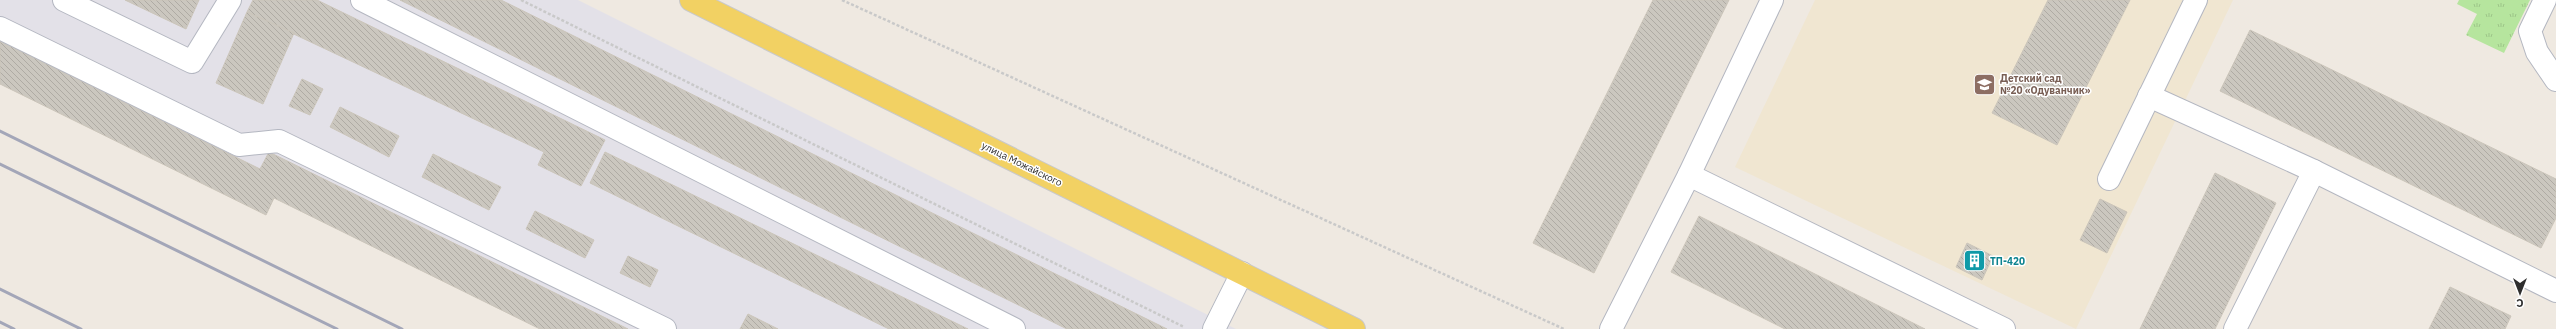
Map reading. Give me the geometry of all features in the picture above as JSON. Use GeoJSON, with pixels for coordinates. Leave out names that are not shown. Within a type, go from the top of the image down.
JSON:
{"type":"FeatureCollection","features":[{"type":"Feature","properties":{"kind":"main road","name":"улица Можайского"},"geometry":{"type":"LineString","coordinates":[[690,0],[1354,329]]}},
{"type":"Feature","properties":{"kind":"lane"},"geometry":{"type":"LineString","coordinates":[[64,0],[192,62],[230,0]]}},
{"type":"Feature","properties":{"kind":"lane"},"geometry":{"type":"LineString","coordinates":[[362,0],[1014,329]]}},
{"type":"Feature","properties":{"kind":"lane"},"geometry":{"type":"LineString","coordinates":[[1611,329],[1689,175],[1772,0]]}},
{"type":"Feature","properties":{"kind":"lane"},"geometry":{"type":"LineString","coordinates":[[2109,179],[2196,0]]}},
{"type":"Feature","properties":{"kind":"lane"},"geometry":{"type":"LineString","coordinates":[[2545,0],[2530,31],[2538,52],[2556,80]]}},
{"type":"Feature","properties":{"kind":"lane"},"geometry":{"type":"LineString","coordinates":[[0,28],[238,145],[279,141],[665,329]]}},
{"type":"Feature","properties":{"kind":"lane"},"geometry":{"type":"LineString","coordinates":[[2149,96],[2314,171],[2556,291]]}},
{"type":"Feature","properties":{"kind":"lane"},"geometry":{"type":"LineString","coordinates":[[2235,329],[2314,171]]}},
{"type":"Feature","properties":{"kind":"lane"},"geometry":{"type":"LineString","coordinates":[[1689,175],[2004,329]]}},
{"type":"Feature","properties":{"kind":"lane"},"geometry":{"type":"LineString","coordinates":[[1214,329],[1242,273]]}},
{"type":"Feature","properties":{"kind":"path"},"geometry":{"type":"LineString","coordinates":[[521,0],[1188,329]]}},
{"type":"Feature","properties":{"kind":"path"},"geometry":{"type":"LineString","coordinates":[[842,0],[1564,329]]}},
{"type":"Feature","properties":{"kind":"shaded area"},"geometry":{"type":"Polygon","coordinates":[[[0,0],[578,0],[1236,329],[540,329],[274,198],[0,84],[0,0]]]}},
{"type":"Feature","properties":{"kind":"shaded area","name":"Детский сад №20 «Одуванчик»"},"geometry":{"type":"Polygon","coordinates":[[[1815,0],[2233,0],[2076,329],[1735,167],[1815,0]]]}},
{"type":"Feature","properties":{"kind":"green space"},"geometry":{"type":"Polygon","coordinates":[[[2459,0],[2530,0],[2504,53],[2466,35],[2477,14],[2457,4],[2459,0]]]}},
{"type":"Feature","properties":{"kind":"building"},"geometry":{"type":"Polygon","coordinates":[[[125,0],[199,0],[186,29],[125,0]]]}},
{"type":"Feature","properties":{"kind":"building"},"geometry":{"type":"Polygon","coordinates":[[[253,0],[317,0],[605,140],[581,186],[538,165],[544,152],[247,12],[253,0]]]}},
{"type":"Feature","properties":{"kind":"building"},"geometry":{"type":"Polygon","coordinates":[[[400,0],[501,0],[1167,329],[1067,329],[400,0]]]}},
{"type":"Feature","properties":{"kind":"building"},"geometry":{"type":"Polygon","coordinates":[[[1653,0],[1729,0],[1594,273],[1533,243],[1653,0]]]}},
{"type":"Feature","properties":{"kind":"building"},"geometry":{"type":"Polygon","coordinates":[[[2048,0],[2130,0],[2057,145],[1992,113],[2048,0]]]}},
{"type":"Feature","properties":{"kind":"building"},"geometry":{"type":"Polygon","coordinates":[[[247,12],[294,33],[263,104],[216,83],[247,12]]]}},
{"type":"Feature","properties":{"kind":"building"},"geometry":{"type":"Polygon","coordinates":[[[2250,30],[2556,179],[2556,218],[2541,248],[2220,91],[2250,30]]]}},
{"type":"Feature","properties":{"kind":"building"},"geometry":{"type":"Polygon","coordinates":[[[0,41],[260,169],[269,152],[628,329],[540,329],[274,198],[266,215],[0,84],[0,41]]]}},
{"type":"Feature","properties":{"kind":"building"},"geometry":{"type":"Polygon","coordinates":[[[302,79],[323,89],[310,115],[289,106],[302,79]]]}},
{"type":"Feature","properties":{"kind":"building"},"geometry":{"type":"Polygon","coordinates":[[[340,107],[399,136],[389,157],[330,127],[340,107]]]}},
{"type":"Feature","properties":{"kind":"building"},"geometry":{"type":"Polygon","coordinates":[[[605,152],[968,329],[889,329],[590,183],[605,152]]]}},
{"type":"Feature","properties":{"kind":"building"},"geometry":{"type":"Polygon","coordinates":[[[433,154],[501,187],[489,210],[422,177],[433,154]]]}},
{"type":"Feature","properties":{"kind":"building"},"geometry":{"type":"Polygon","coordinates":[[[2215,173],[2276,203],[2215,329],[2140,329],[2215,173]]]}},
{"type":"Feature","properties":{"kind":"building"},"geometry":{"type":"Polygon","coordinates":[[[2100,199],[2127,212],[2107,253],[2080,240],[2100,199]]]}},
{"type":"Feature","properties":{"kind":"building"},"geometry":{"type":"Polygon","coordinates":[[[535,211],[594,240],[585,258],[526,229],[535,211]]]}},
{"type":"Feature","properties":{"kind":"building"},"geometry":{"type":"Polygon","coordinates":[[[1699,216],[1925,329],[1785,329],[1671,272],[1699,216]]]}},
{"type":"Feature","properties":{"kind":"building","name":"ТП-420"},"geometry":{"type":"Polygon","coordinates":[[[1967,243],[1993,256],[1982,280],[1956,267],[1967,243]]]}},
{"type":"Feature","properties":{"kind":"building"},"geometry":{"type":"Polygon","coordinates":[[[628,256],[658,270],[650,287],[620,273],[628,256]]]}},
{"type":"Feature","properties":{"kind":"building"},"geometry":{"type":"Polygon","coordinates":[[[2450,287],[2511,316],[2505,329],[2429,329],[2450,287]]]}},
{"type":"Feature","properties":{"kind":"building"},"geometry":{"type":"Polygon","coordinates":[[[748,314],[778,329],[740,329],[748,314]]]}},
{"type":"Feature","properties":{"kind":"railway"},"geometry":{"type":"LineString","coordinates":[[0,131],[402,329]]}},
{"type":"Feature","properties":{"kind":"railway"},"geometry":{"type":"LineString","coordinates":[[0,164],[337,329]]}},
{"type":"Feature","properties":{"kind":"railway"},"geometry":{"type":"LineString","coordinates":[[0,289],[81,329]]}},
{"type":"Feature","properties":{"kind":"railway"},"geometry":{"type":"LineString","coordinates":[[0,322],[14,329]]}},
{"type":"Feature","properties":{"kind":"place","name":"Детский сад №20 «Одуванчик»"},"geometry":{"type":"Point","coordinates":[1984,84]}},
{"type":"Feature","properties":{"kind":"place","name":"ТП-420"},"geometry":{"type":"Point","coordinates":[1975,261]}}]}
